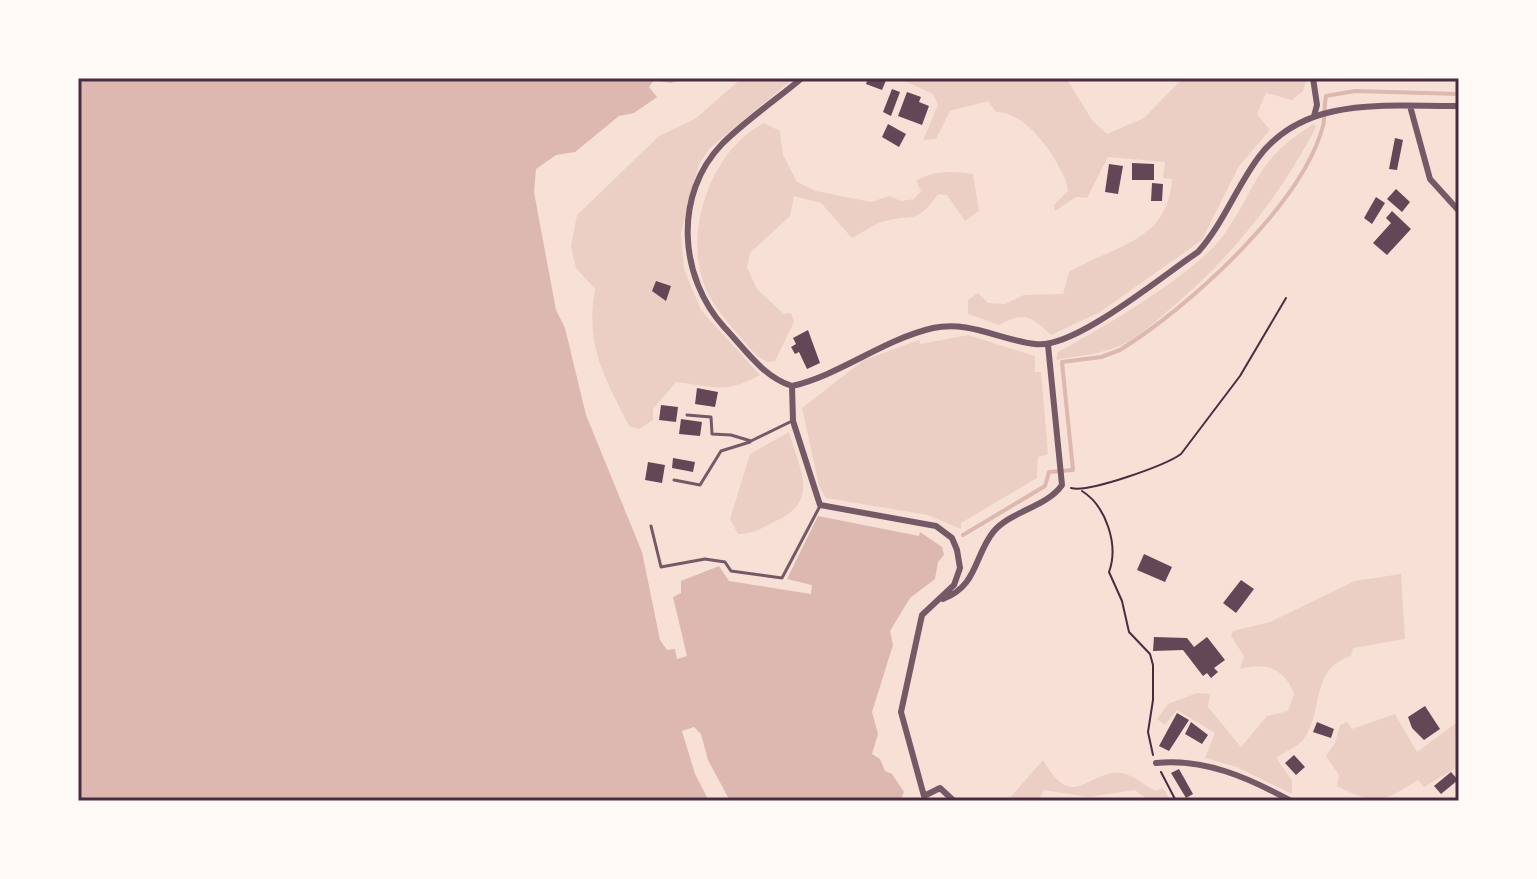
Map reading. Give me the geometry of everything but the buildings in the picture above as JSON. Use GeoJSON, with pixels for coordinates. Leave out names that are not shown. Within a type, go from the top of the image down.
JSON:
{"type":"FeatureCollection","features":[{"type":"Feature","properties":{"kind":"street"},"geometry":{"type":"LineString","coordinates":[[792,386],[771,376],[704,303],[690,267],[687,234],[700,181],[720,146],[802,78]]}},
{"type":"Feature","properties":{"kind":"street"},"geometry":{"type":"LineString","coordinates":[[1313,78],[1316,115]]}},
{"type":"Feature","properties":{"kind":"street"},"geometry":{"type":"LineString","coordinates":[[1410,106],[1430,179],[1459,211]]}},
{"type":"Feature","properties":{"kind":"street"},"geometry":{"type":"LineString","coordinates":[[792,386],[880,345],[938,327],[961,326],[1016,341],[1048,345],[1076,335],[1198,252],[1270,143],[1316,115],[1330,111],[1459,106]]}},
{"type":"Feature","properties":{"kind":"street"},"geometry":{"type":"LineString","coordinates":[[939,600],[965,586],[994,531],[1062,482],[1048,345]]}},
{"type":"Feature","properties":{"kind":"street"},"geometry":{"type":"LineString","coordinates":[[792,386],[793,421],[820,505],[936,526],[948,534],[957,550],[960,568],[954,585],[922,615],[901,712],[924,796],[940,788],[954,801]]}},
{"type":"Feature","properties":{"kind":"street"},"geometry":{"type":"LineString","coordinates":[[1156,763],[1176,761],[1215,768],[1254,781],[1291,801]]}},
{"type":"Feature","properties":{"kind":"lane"},"geometry":{"type":"LineString","coordinates":[[687,415],[711,417],[712,434],[751,441]]}},
{"type":"Feature","properties":{"kind":"lane"},"geometry":{"type":"LineString","coordinates":[[674,480],[700,485],[721,451],[793,421]]}},
{"type":"Feature","properties":{"kind":"lane"},"geometry":{"type":"LineString","coordinates":[[651,526],[661,567],[705,559],[725,562],[731,571],[782,578],[820,505]]}},
{"type":"Feature","properties":{"kind":"path"},"geometry":{"type":"LineString","coordinates":[[1082,491],[1171,461],[1190,446],[1240,376],[1286,298]]}},
{"type":"Feature","properties":{"kind":"path"},"geometry":{"type":"LineString","coordinates":[[1062,482],[1097,500],[1115,552],[1109,572],[1111,581],[1122,601],[1129,632],[1150,654],[1153,665],[1153,700],[1148,732],[1156,763],[1176,801]]}},
{"type":"Feature","properties":{"kind":"shaded area"},"geometry":{"type":"Polygon","coordinates":[[[78,78],[687,78],[671,83],[654,80],[649,87],[657,97],[634,113],[619,116],[575,152],[556,155],[536,169],[534,192],[556,310],[565,328],[586,415],[642,552],[660,640],[667,650],[675,649],[677,659],[687,656],[673,597],[681,593],[681,581],[719,566],[729,581],[811,594],[812,585],[787,579],[818,516],[919,536],[920,532],[942,547],[944,555],[938,562],[935,579],[910,598],[890,631],[893,645],[872,712],[878,734],[872,754],[880,759],[885,771],[892,774],[904,792],[900,801],[78,801],[78,78]]]}},
{"type":"Feature","properties":{"kind":"shaded area"},"geometry":{"type":"Polygon","coordinates":[[[742,78],[794,78],[710,148],[699,164],[681,233],[684,269],[701,310],[760,375],[727,387],[676,382],[653,409],[653,420],[639,429],[629,426],[605,376],[595,344],[595,289],[576,268],[571,246],[577,215],[659,136],[695,119],[742,78]]]}},
{"type":"Feature","properties":{"kind":"shaded area"},"geometry":{"type":"Polygon","coordinates":[[[898,78],[1066,78],[1092,120],[1107,134],[1144,118],[1183,78],[1307,78],[1303,91],[1292,100],[1266,93],[1257,114],[1270,130],[1239,166],[1202,240],[1100,312],[1051,335],[1027,318],[1015,318],[999,325],[968,314],[968,300],[978,293],[988,303],[1005,304],[1024,295],[1063,294],[1069,272],[1136,239],[1161,216],[1172,179],[1163,178],[1165,162],[1108,157],[1087,198],[1076,197],[1055,211],[1054,205],[1068,191],[1066,181],[1055,159],[1029,127],[1007,114],[996,112],[988,101],[950,111],[936,139],[923,140],[938,105],[933,94],[898,78]]]}},
{"type":"Feature","properties":{"kind":"shaded area"},"geometry":{"type":"Polygon","coordinates":[[[764,123],[780,131],[783,155],[797,182],[816,191],[871,202],[889,196],[901,201],[914,199],[921,191],[916,181],[923,177],[943,172],[965,173],[973,174],[979,211],[965,221],[947,195],[938,194],[919,215],[882,222],[852,238],[821,203],[794,196],[790,216],[750,253],[747,267],[757,289],[784,314],[791,313],[794,322],[775,361],[767,362],[747,345],[713,302],[700,269],[697,245],[699,221],[715,174],[745,136],[764,123]]]}},
{"type":"Feature","properties":{"kind":"shaded area"},"geometry":{"type":"Polygon","coordinates":[[[1314,124],[1316,127],[1302,152],[1271,200],[1237,244],[1197,285],[1150,326],[1122,345],[1098,353],[1056,360],[1058,352],[1146,299],[1210,251],[1235,218],[1268,162],[1294,137],[1314,124]]]}},
{"type":"Feature","properties":{"kind":"shaded area"},"geometry":{"type":"Polygon","coordinates":[[[968,335],[1035,356],[1035,372],[1041,372],[1048,454],[1038,457],[1037,478],[961,523],[961,529],[928,515],[826,498],[819,486],[802,408],[864,360],[919,340],[921,344],[968,335]]]}},
{"type":"Feature","properties":{"kind":"shaded area"},"geometry":{"type":"Polygon","coordinates":[[[789,432],[803,484],[798,505],[789,514],[761,529],[738,534],[730,519],[750,454],[789,432]]]}},
{"type":"Feature","properties":{"kind":"shaded area"},"geometry":{"type":"Polygon","coordinates":[[[1401,574],[1405,639],[1353,648],[1351,656],[1329,671],[1323,681],[1310,729],[1303,740],[1276,758],[1292,780],[1292,794],[1237,767],[1205,758],[1215,733],[1177,710],[1165,725],[1157,719],[1168,704],[1197,693],[1210,694],[1208,707],[1241,747],[1267,716],[1288,711],[1294,694],[1285,678],[1273,669],[1258,666],[1240,669],[1244,656],[1231,636],[1233,631],[1270,622],[1355,581],[1401,574]]]}},
{"type":"Feature","properties":{"kind":"shaded area"},"geometry":{"type":"Polygon","coordinates":[[[1395,714],[1417,752],[1459,721],[1459,766],[1424,787],[1418,780],[1379,799],[1361,797],[1337,786],[1339,775],[1326,756],[1335,743],[1340,725],[1347,722],[1352,729],[1395,714]]]}},
{"type":"Feature","properties":{"kind":"shaded area"},"geometry":{"type":"Polygon","coordinates":[[[1043,760],[1054,776],[1072,787],[1122,773],[1156,791],[1163,788],[1171,801],[1149,801],[1135,790],[1088,797],[1044,790],[1038,801],[1007,801],[1043,760]]]}},
{"type":"Feature","properties":{"kind":"pier"},"geometry":{"type":"Polygon","coordinates":[[[694,727],[701,734],[708,760],[730,801],[709,801],[695,774],[682,731],[694,727]]]}},
{"type":"Feature","properties":{"kind":"waterway"},"geometry":{"type":"LineString","coordinates":[[963,535],[1045,486],[1049,472],[1073,470],[1062,362],[1101,357],[1120,350],[1177,308],[1239,252],[1267,221],[1311,157],[1323,126],[1326,96],[1355,91],[1459,94]]}}]}
